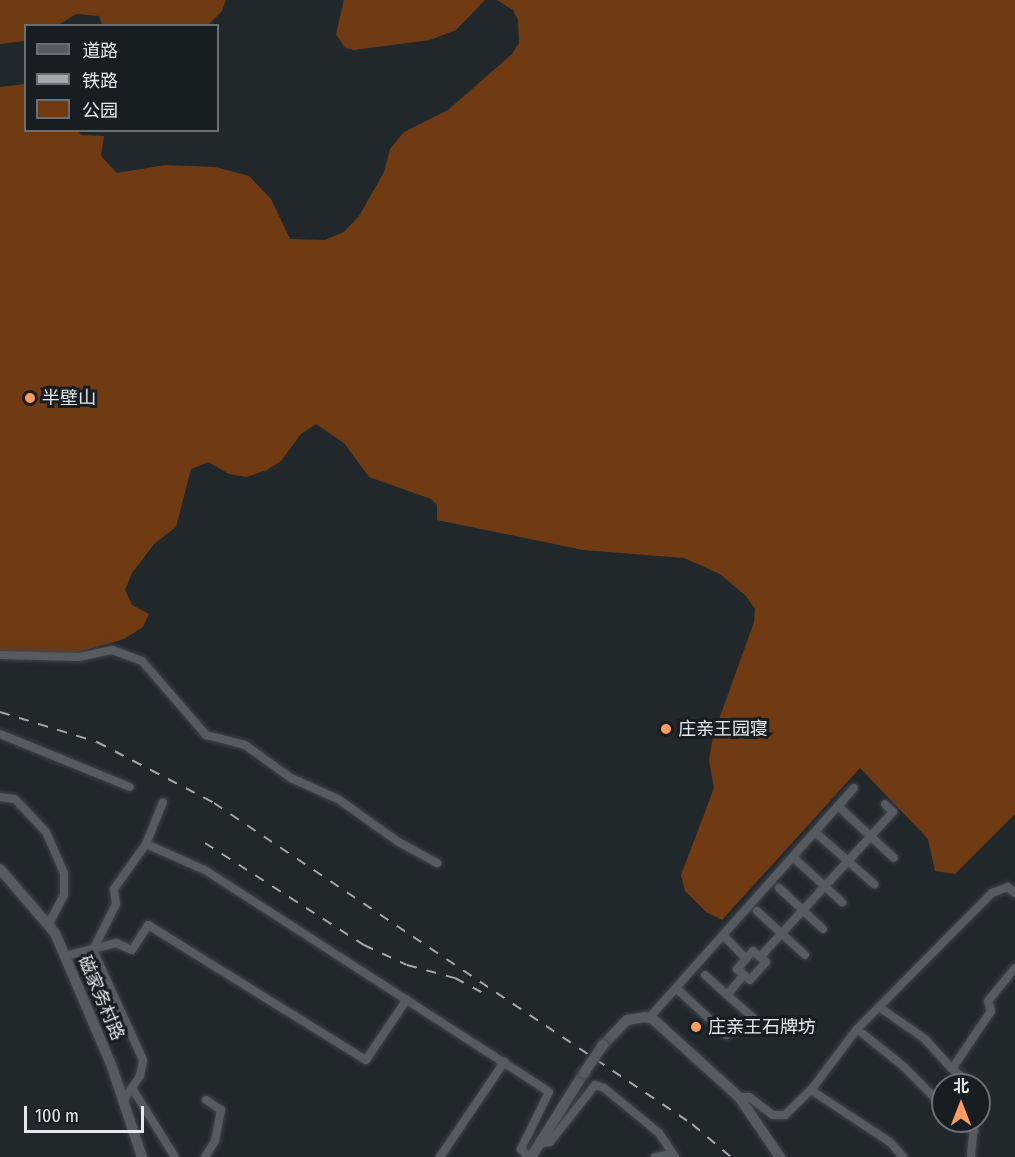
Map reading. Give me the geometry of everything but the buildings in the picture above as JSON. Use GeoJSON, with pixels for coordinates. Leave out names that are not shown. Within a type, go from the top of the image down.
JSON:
{"type":"FeatureCollection","features":[{"type":"Feature","properties":{"kind":"street"},"geometry":{"type":"LineString","coordinates":[[0,655],[79,657],[112,650],[142,661],[206,735],[245,745],[291,778],[338,799],[397,841],[437,863]]}},
{"type":"Feature","properties":{"kind":"street"},"geometry":{"type":"LineString","coordinates":[[0,734],[130,787]]}},
{"type":"Feature","properties":{"kind":"street"},"geometry":{"type":"LineString","coordinates":[[649,1018],[854,788]]}},
{"type":"Feature","properties":{"kind":"street"},"geometry":{"type":"LineString","coordinates":[[0,797],[15,800],[46,832],[64,873],[64,895],[49,923]]}},
{"type":"Feature","properties":{"kind":"street"},"geometry":{"type":"LineString","coordinates":[[93,950],[116,904],[114,889],[146,844],[163,802]]}},
{"type":"Feature","properties":{"kind":"street"},"geometry":{"type":"LineString","coordinates":[[760,957],[893,812],[885,804]]}},
{"type":"Feature","properties":{"kind":"street"},"geometry":{"type":"LineString","coordinates":[[838,806],[894,858]]}},
{"type":"Feature","properties":{"kind":"street"},"geometry":{"type":"LineString","coordinates":[[815,832],[874,884]]}},
{"type":"Feature","properties":{"kind":"street"},"geometry":{"type":"LineString","coordinates":[[146,844],[206,870],[549,1092],[522,1149],[529,1157],[540,1144],[603,1045],[620,1024],[636,1017],[649,1018],[739,1097],[780,1157]]}},
{"type":"Feature","properties":{"kind":"street"},"geometry":{"type":"LineString","coordinates":[[793,857],[842,902]]}},
{"type":"Feature","properties":{"kind":"street","name":"磁家务村路"},"geometry":{"type":"LineString","coordinates":[[0,869],[49,923],[65,956],[123,1101],[142,1157]]}},
{"type":"Feature","properties":{"kind":"street"},"geometry":{"type":"LineString","coordinates":[[739,1097],[749,1097],[772,1115],[785,1115],[811,1090],[857,1029],[992,893],[1008,886],[1015,893]]}},
{"type":"Feature","properties":{"kind":"street"},"geometry":{"type":"LineString","coordinates":[[779,888],[823,929]]}},
{"type":"Feature","properties":{"kind":"street"},"geometry":{"type":"LineString","coordinates":[[758,911],[805,955]]}},
{"type":"Feature","properties":{"kind":"street"},"geometry":{"type":"LineString","coordinates":[[65,956],[116,943],[132,951],[148,925],[366,1060],[407,999]]}},
{"type":"Feature","properties":{"kind":"street"},"geometry":{"type":"LineString","coordinates":[[723,935],[746,959]]}},
{"type":"Feature","properties":{"kind":"street"},"geometry":{"type":"LineString","coordinates":[[93,950],[143,1060],[140,1076],[123,1101]]}},
{"type":"Feature","properties":{"kind":"street"},"geometry":{"type":"LineString","coordinates":[[753,951],[766,962],[750,980],[737,969],[746,959],[753,951]]}},
{"type":"Feature","properties":{"kind":"street"},"geometry":{"type":"LineString","coordinates":[[951,1069],[991,1011],[988,1001],[1015,968]]}},
{"type":"Feature","properties":{"kind":"street"},"geometry":{"type":"LineString","coordinates":[[705,975],[753,1018]]}},
{"type":"Feature","properties":{"kind":"street"},"geometry":{"type":"LineString","coordinates":[[727,994],[744,975]]}},
{"type":"Feature","properties":{"kind":"street"},"geometry":{"type":"LineString","coordinates":[[676,988],[727,1035]]}},
{"type":"Feature","properties":{"kind":"street"},"geometry":{"type":"LineString","coordinates":[[879,1007],[925,1039],[957,1073]]}},
{"type":"Feature","properties":{"kind":"street"},"geometry":{"type":"LineString","coordinates":[[857,1029],[903,1066],[931,1094]]}},
{"type":"Feature","properties":{"kind":"street"},"geometry":{"type":"LineString","coordinates":[[440,1157],[504,1062]]}},
{"type":"Feature","properties":{"kind":"street"},"geometry":{"type":"LineString","coordinates":[[540,1144],[550,1142],[595,1085],[604,1088],[653,1127],[674,1156]]}},
{"type":"Feature","properties":{"kind":"street"},"geometry":{"type":"LineString","coordinates":[[132,1088],[175,1157]]}},
{"type":"Feature","properties":{"kind":"street"},"geometry":{"type":"LineString","coordinates":[[811,1090],[890,1142],[903,1157]]}},
{"type":"Feature","properties":{"kind":"street"},"geometry":{"type":"LineString","coordinates":[[205,1157],[214,1141],[221,1110],[206,1100]]}},
{"type":"Feature","properties":{"kind":"street"},"geometry":{"type":"LineString","coordinates":[[971,1157],[974,1133]]}},
{"type":"Feature","properties":{"kind":"street"},"geometry":{"type":"LineString","coordinates":[[655,1157],[674,1156]]}},
{"type":"Feature","properties":{"kind":"green space"},"geometry":{"type":"Polygon","coordinates":[[[0,0],[226,0],[222,11],[209,24],[102,24],[99,16],[76,14],[60,24],[24,24],[24,41],[0,44],[0,0]]]}},
{"type":"Feature","properties":{"kind":"green space"},"geometry":{"type":"Polygon","coordinates":[[[344,0],[485,0],[456,30],[430,40],[354,50],[345,48],[336,34],[344,0]]]}},
{"type":"Feature","properties":{"kind":"green space"},"geometry":{"type":"Polygon","coordinates":[[[497,0],[1015,0],[1015,814],[955,874],[935,871],[928,839],[860,768],[722,920],[706,912],[685,891],[681,875],[714,788],[709,760],[713,736],[754,622],[755,609],[746,596],[720,574],[684,558],[583,550],[437,520],[437,505],[431,499],[369,477],[344,443],[316,424],[301,434],[281,461],[267,470],[246,477],[229,474],[208,462],[191,469],[176,527],[155,543],[132,573],[125,590],[132,605],[149,614],[143,627],[124,639],[76,653],[0,653],[0,87],[24,84],[24,132],[79,132],[81,135],[104,136],[101,156],[117,173],[165,165],[215,167],[249,176],[271,199],[290,239],[325,240],[344,232],[359,216],[384,172],[390,149],[404,132],[448,110],[512,54],[519,43],[518,20],[513,10],[497,0]]]}},
{"type":"Feature","properties":{"kind":"railway"},"geometry":{"type":"LineString","coordinates":[[0,712],[97,742],[214,803],[692,1124],[731,1157]]}},
{"type":"Feature","properties":{"kind":"railway"},"geometry":{"type":"LineString","coordinates":[[205,843],[364,945],[407,965],[455,978],[483,993]]}},
{"type":"Feature","properties":{"kind":"place","name":"半壁山"},"geometry":{"type":"Point","coordinates":[30,398]}},
{"type":"Feature","properties":{"kind":"place","name":"庄亲王园寝"},"geometry":{"type":"Point","coordinates":[666,729]}},
{"type":"Feature","properties":{"kind":"place","name":"庄亲王石牌坊"},"geometry":{"type":"Point","coordinates":[696,1027]}}]}
